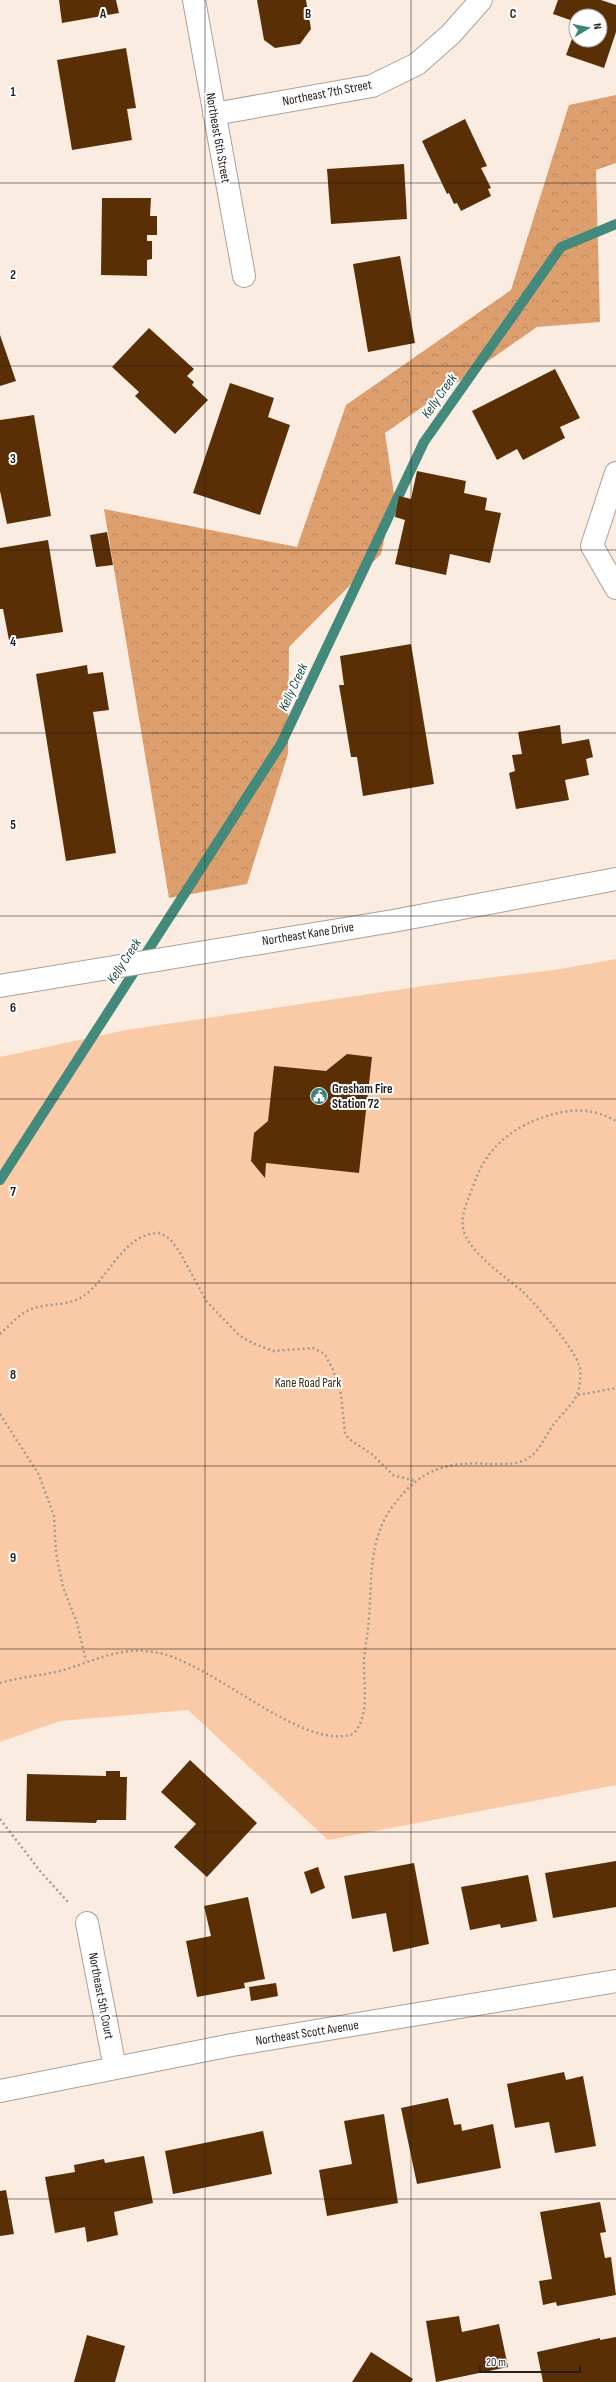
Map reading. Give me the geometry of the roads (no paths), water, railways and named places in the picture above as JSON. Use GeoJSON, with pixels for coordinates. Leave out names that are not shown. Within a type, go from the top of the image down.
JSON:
{"type":"FeatureCollection","features":[{"type":"Feature","properties":{"kind":"street","name":"Northeast 6th Street"},"geometry":{"type":"LineString","coordinates":[[194,0],[244,276]]}},
{"type":"Feature","properties":{"kind":"street","name":"Northeast 7th Street"},"geometry":{"type":"LineString","coordinates":[[214,114],[372,86],[417,64],[452,34],[481,0]]}},
{"type":"Feature","properties":{"kind":"street"},"geometry":{"type":"LineString","coordinates":[[616,473],[592,546],[616,588]]}},
{"type":"Feature","properties":{"kind":"street","name":"Northeast Kane Drive"},"geometry":{"type":"LineString","coordinates":[[0,986],[393,921],[616,880]]}},
{"type":"Feature","properties":{"kind":"street","name":"Northeast 5th Court"},"geometry":{"type":"LineString","coordinates":[[87,1923],[115,2068]]}},
{"type":"Feature","properties":{"kind":"street","name":"Northeast Scott Avenue"},"geometry":{"type":"LineString","coordinates":[[0,2092],[232,2045],[616,1981]]}},
{"type":"Feature","properties":{"kind":"waterway","name":"Kelly Creek"},"geometry":{"type":"LineString","coordinates":[[0,1180],[281,744],[424,442],[561,247],[616,224]]}},
{"type":"Feature","properties":{"kind":"place","name":"Gresham Fire Station 72"},"geometry":{"type":"Point","coordinates":[319,1096]}},
{"type":"Feature","properties":{"kind":"park label","name":"Kane Road Park"},"geometry":{"type":"Point","coordinates":[308,1383]}}]}
